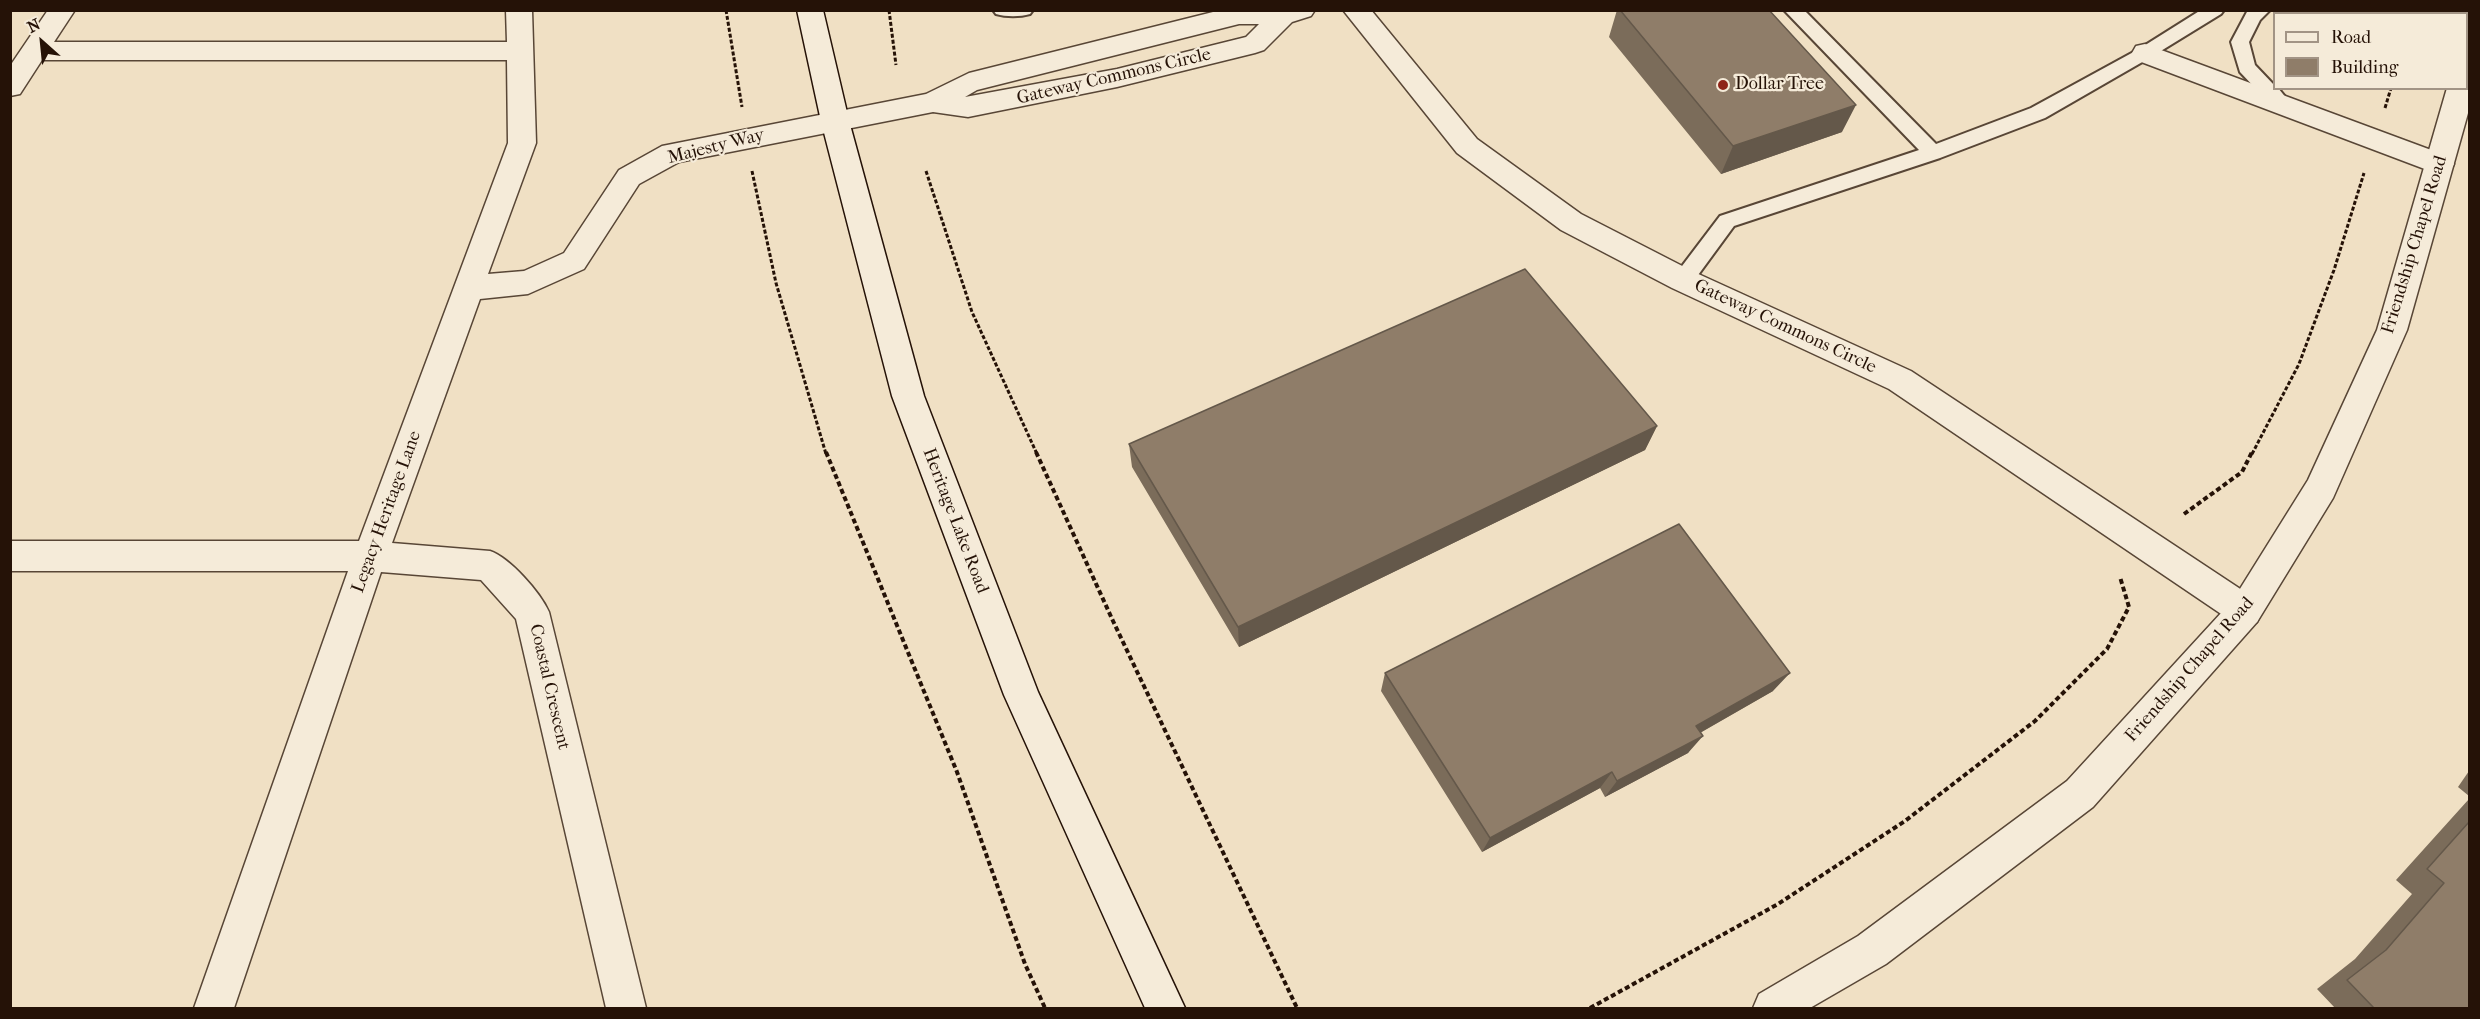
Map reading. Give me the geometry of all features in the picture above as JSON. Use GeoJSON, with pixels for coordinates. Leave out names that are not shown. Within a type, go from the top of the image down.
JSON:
{"type":"FeatureCollection","features":[{"type":"Feature","properties":{"kind":"street"},"geometry":{"type":"LineString","coordinates":[[10,87],[62,10]]}},
{"type":"Feature","properties":{"kind":"street","name":"Legacy Heritage Lane"},"geometry":{"type":"LineString","coordinates":[[214,1008],[370,556],[522,143],[519,10]]}},
{"type":"Feature","properties":{"kind":"street","name":"Heritage Lake Road"},"geometry":{"type":"LineString","coordinates":[[810,10],[835,121],[908,396],[1022,695],[1165,1008]]}},
{"type":"Feature","properties":{"kind":"street","name":"Gateway Commons Circle"},"geometry":{"type":"LineString","coordinates":[[1356,10],[1467,146],[1571,222],[1683,280],[1900,380],[2245,611]]}},
{"type":"Feature","properties":{"kind":"street","name":"Gateway Commons Circle"},"geometry":{"type":"LineString","coordinates":[[835,121],[933,102],[968,107],[1117,78],[1255,44],[1293,13]]}},
{"type":"Feature","properties":{"kind":"street"},"geometry":{"type":"LineString","coordinates":[[35,51],[520,51]]}},
{"type":"Feature","properties":{"kind":"street"},"geometry":{"type":"LineString","coordinates":[[2145,53],[2440,164]]}},
{"type":"Feature","properties":{"kind":"street","name":"Friendship Chapel Road"},"geometry":{"type":"LineString","coordinates":[[1773,1008],[1872,950],[2080,794],[2245,611],[2321,489],[2392,330],[2460,90]]}},
{"type":"Feature","properties":{"kind":"street","name":"Majesty Way"},"geometry":{"type":"LineString","coordinates":[[470,288],[528,282],[574,261],[629,177],[672,153],[835,121]]}},
{"type":"Feature","properties":{"kind":"street","name":"Coastal Crescent"},"geometry":{"type":"LineString","coordinates":[[10,556],[370,556],[490,566],[532,612],[626,1008]]}},
{"type":"Feature","properties":{"kind":"lane"},"geometry":{"type":"LineString","coordinates":[[1002,10],[1024,10]]}},
{"type":"Feature","properties":{"kind":"lane"},"geometry":{"type":"LineString","coordinates":[[1793,10],[1933,153]]}},
{"type":"Feature","properties":{"kind":"lane"},"geometry":{"type":"LineString","coordinates":[[1683,280],[1727,221],[1933,153],[2038,113],[2145,53],[2215,10]]}},
{"type":"Feature","properties":{"kind":"lane"},"geometry":{"type":"LineString","coordinates":[[2261,10],[2253,16],[2240,42],[2247,67],[2283,105]]}},
{"type":"Feature","properties":{"kind":"path"},"geometry":{"type":"LineString","coordinates":[[726,10],[740,100]]}},
{"type":"Feature","properties":{"kind":"path"},"geometry":{"type":"LineString","coordinates":[[889,10],[896,65]]}},
{"type":"Feature","properties":{"kind":"path"},"geometry":{"type":"LineString","coordinates":[[2383,115],[2390,90]]}},
{"type":"Feature","properties":{"kind":"path"},"geometry":{"type":"LineString","coordinates":[[2184,514],[2242,472],[2299,364],[2334,270],[2365,170]]}},
{"type":"Feature","properties":{"kind":"path"},"geometry":{"type":"LineString","coordinates":[[926,171],[972,312],[1113,621],[1297,1008]]}},
{"type":"Feature","properties":{"kind":"path"},"geometry":{"type":"LineString","coordinates":[[752,172],[776,283],[820,438],[957,772],[1024,964],[1046,1008]]}},
{"type":"Feature","properties":{"kind":"path"},"geometry":{"type":"LineString","coordinates":[[1590,1008],[1778,904],[1905,821],[2035,721],[2107,649],[2129,608],[2120,576]]}},
{"type":"Feature","properties":{"kind":"building","name":"Dollar Tree"},"geometry":{"type":"Polygon","coordinates":[[[1620,10],[1769,10],[1856,105],[1733,146],[1620,10]]]}},
{"type":"Feature","properties":{"kind":"building"},"geometry":{"type":"Polygon","coordinates":[[[1525,269],[1657,426],[1238,627],[1129,444],[1525,269]]]}},
{"type":"Feature","properties":{"kind":"building"},"geometry":{"type":"Polygon","coordinates":[[[1679,524],[1790,673],[1696,726],[1703,736],[1617,781],[1612,772],[1490,838],[1385,673],[1679,524]]]}},
{"type":"Feature","properties":{"kind":"building"},"geometry":{"type":"Polygon","coordinates":[[[2469,822],[2469,1008],[2374,1008],[2347,980],[2386,950],[2444,883],[2427,869],[2469,822]]]}},
{"type":"Feature","properties":{"kind":"place","name":"Dollar Tree"},"geometry":{"type":"Point","coordinates":[1723,85]}}]}
